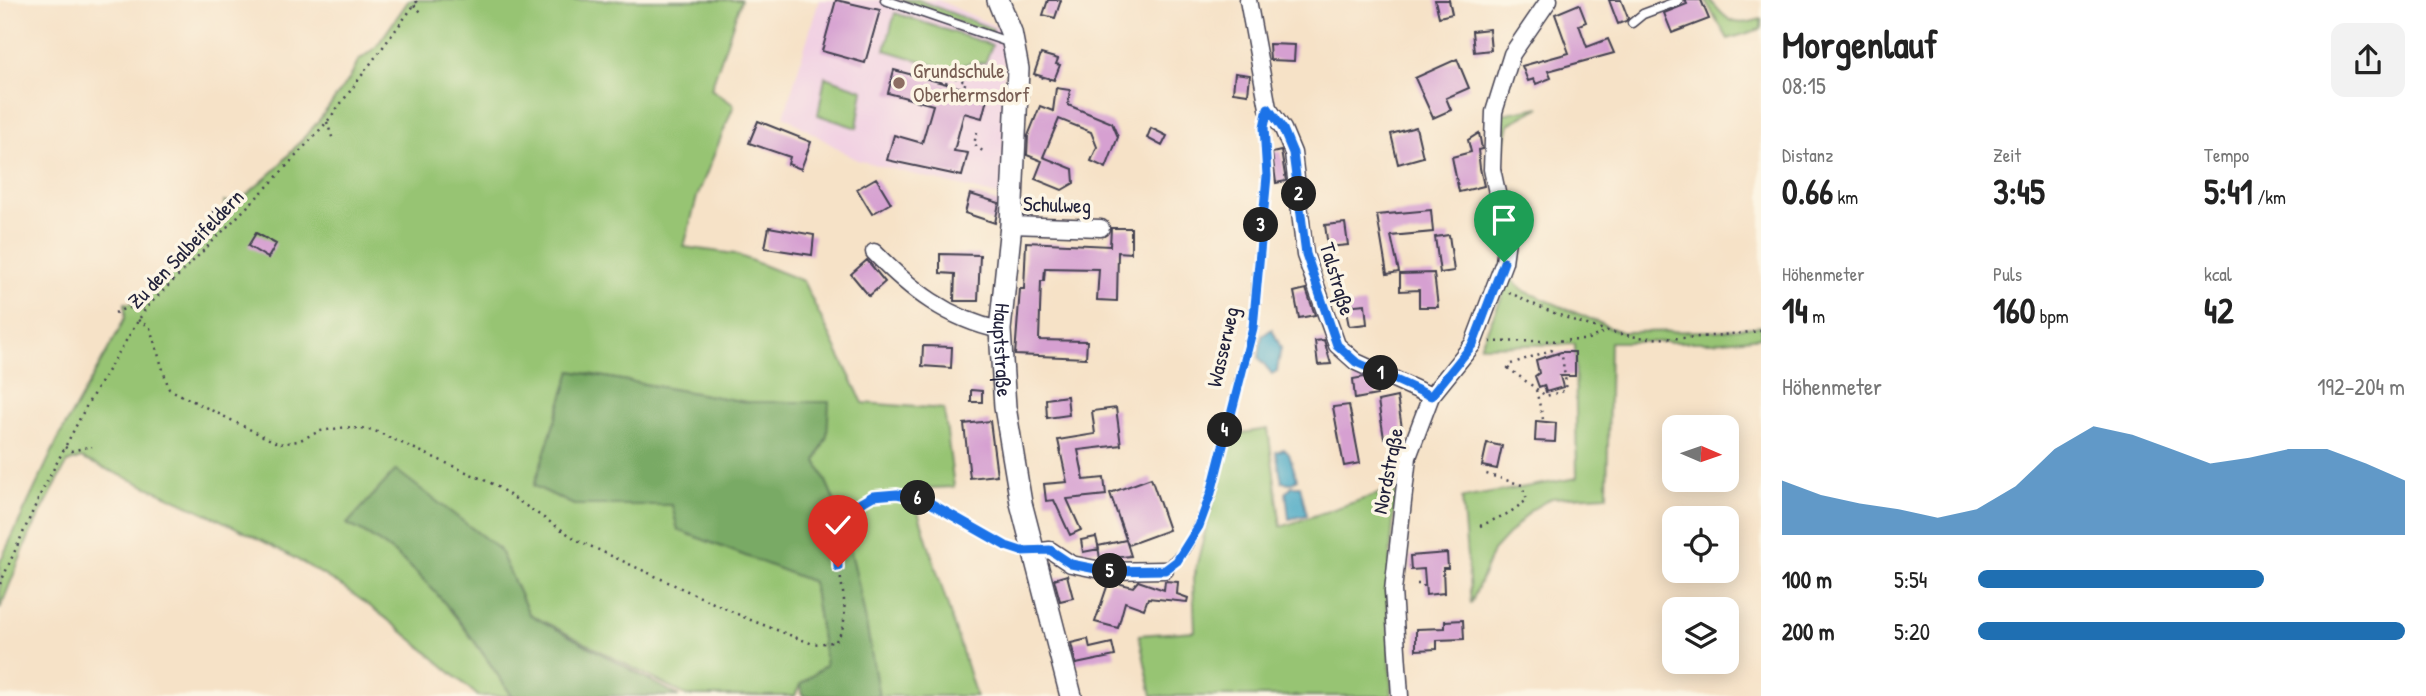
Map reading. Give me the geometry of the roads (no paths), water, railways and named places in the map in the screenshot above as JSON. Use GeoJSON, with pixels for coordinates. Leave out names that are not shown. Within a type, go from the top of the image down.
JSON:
{"type":"FeatureCollection","features":[{"type":"Feature","properties":{"kind":"street","name":"Hauptstraße"},"geometry":{"type":"LineString","coordinates":[[998,0],[1015,44],[1018,95],[1011,225],[1000,330],[1005,407],[1021,503],[1071,696]]}},
{"type":"Feature","properties":{"kind":"street","name":"Talstraße"},"geometry":{"type":"LineString","coordinates":[[1248,0],[1268,108],[1283,129],[1293,153],[1306,254],[1337,345],[1356,362],[1431,396]]}},
{"type":"Feature","properties":{"kind":"street","name":"Nordstraße"},"geometry":{"type":"LineString","coordinates":[[1400,696],[1394,571],[1408,457],[1431,396],[1473,344],[1497,286],[1507,240],[1492,169],[1494,112],[1512,54],[1549,0]]}},
{"type":"Feature","properties":{"kind":"street","name":"Schulweg"},"geometry":{"type":"LineString","coordinates":[[1011,225],[1101,228]]}},
{"type":"Feature","properties":{"kind":"street"},"geometry":{"type":"LineString","coordinates":[[874,251],[901,280],[937,307],[969,324],[1000,330]]}},
{"type":"Feature","properties":{"kind":"street","name":"Wasserweg"},"geometry":{"type":"LineString","coordinates":[[1035,552],[1050,550],[1071,564],[1106,571],[1165,570]]}},
{"type":"Feature","properties":{"kind":"lane"},"geometry":{"type":"LineString","coordinates":[[885,0],[1015,44]]}},
{"type":"Feature","properties":{"kind":"lane"},"geometry":{"type":"LineString","coordinates":[[1632,23],[1643,14],[1678,1]]}},
{"type":"Feature","properties":{"kind":"lane","name":"Wasserweg"},"geometry":{"type":"LineString","coordinates":[[1165,570],[1184,551],[1199,526],[1211,493],[1253,328],[1267,176],[1264,127],[1268,108]]}},
{"type":"Feature","properties":{"kind":"water"},"geometry":{"type":"Polygon","coordinates":[[[1272,329],[1281,348],[1277,371],[1272,374],[1259,358],[1262,336],[1272,329]]]}},
{"type":"Feature","properties":{"kind":"water"},"geometry":{"type":"Polygon","coordinates":[[[1284,449],[1289,454],[1297,479],[1291,483],[1282,482],[1276,452],[1284,449]]]}},
{"type":"Feature","properties":{"kind":"water"},"geometry":{"type":"Polygon","coordinates":[[[1292,486],[1300,486],[1307,515],[1289,519],[1286,492],[1292,486]]]}},
{"type":"Feature","properties":{"kind":"place","name":"Grundschule Oberhermsdorf"},"geometry":{"type":"Point","coordinates":[899,83]}}]}
